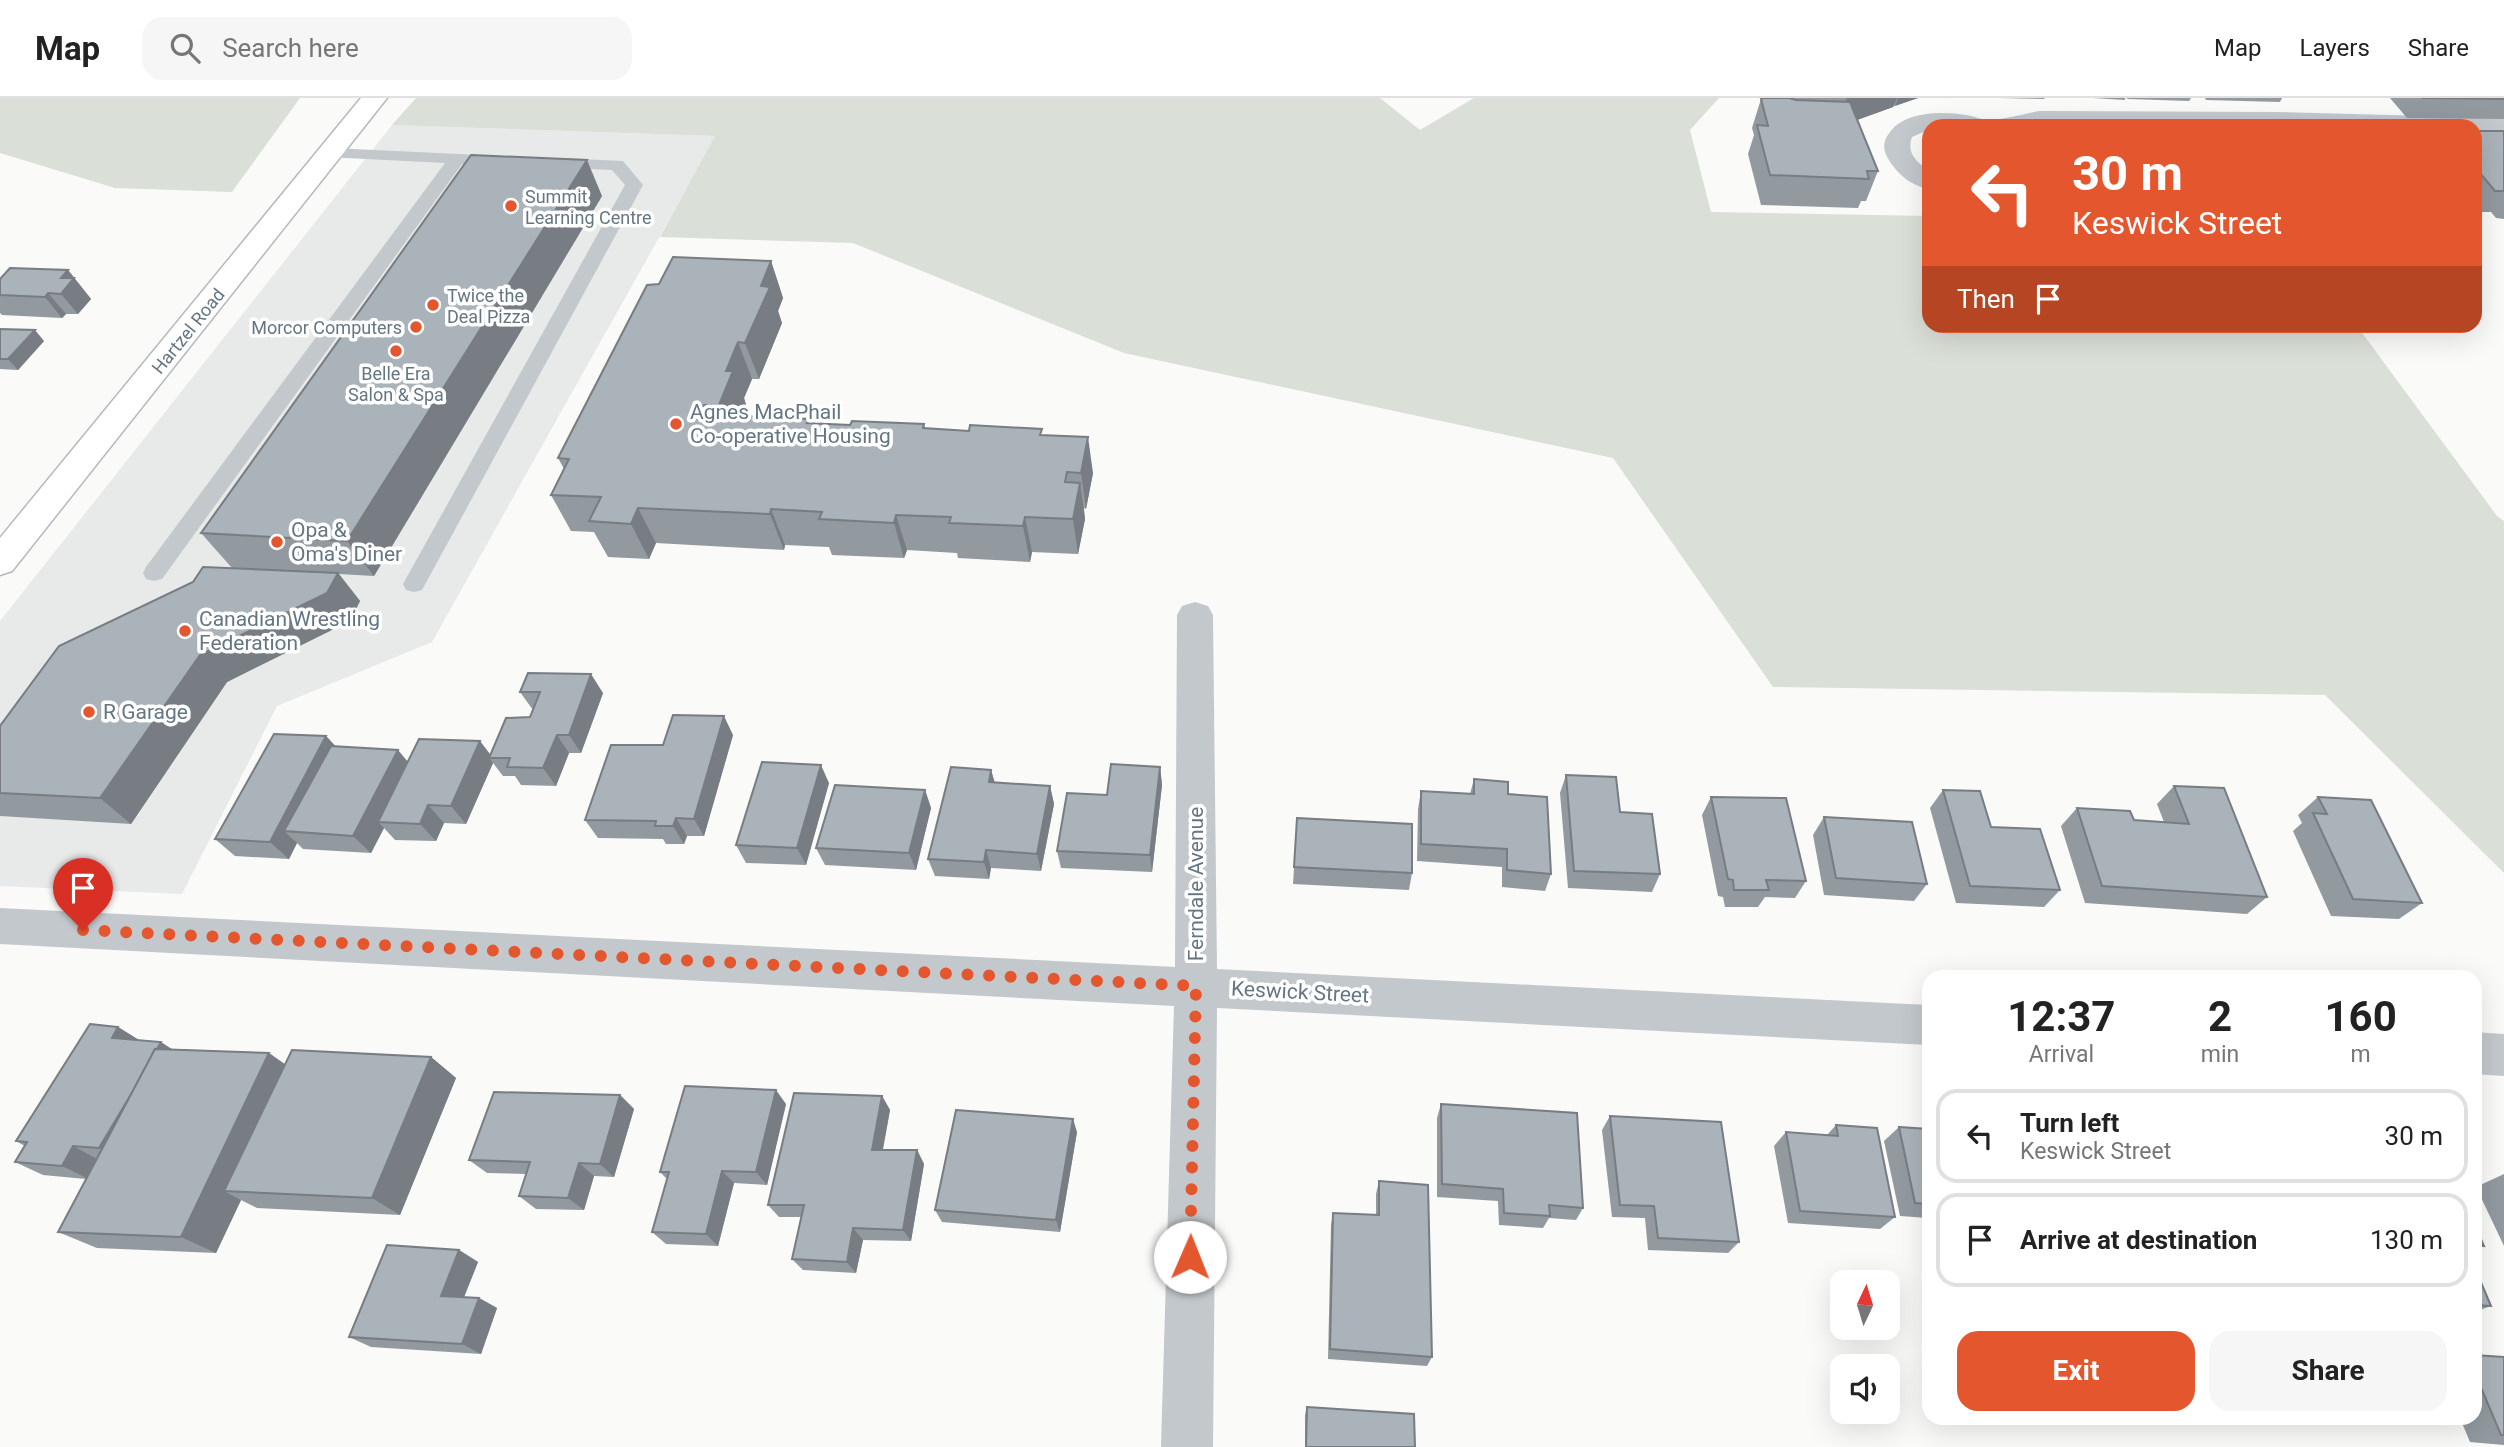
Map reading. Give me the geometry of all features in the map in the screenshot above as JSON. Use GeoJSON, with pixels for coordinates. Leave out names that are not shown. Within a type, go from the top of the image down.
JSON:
{"type":"FeatureCollection","features":[{"type":"Feature","properties":{"kind":"street","name":"Hartzel Road"},"geometry":{"type":"LineString","coordinates":[[0,562],[374,98]]}},
{"type":"Feature","properties":{"kind":"street"},"geometry":{"type":"LineString","coordinates":[[1922,124],[1911,127],[1901,135],[1896,145],[1898,156],[1906,167],[1922,177]]}},
{"type":"Feature","properties":{"kind":"street"},"geometry":{"type":"LineString","coordinates":[[2482,125],[2504,126]]}},
{"type":"Feature","properties":{"kind":"street","name":"Ferndale Avenue"},"geometry":{"type":"LineString","coordinates":[[1186,1447],[1196,986],[1195,615]]}},
{"type":"Feature","properties":{"kind":"street","name":"Keswick Street"},"geometry":{"type":"LineString","coordinates":[[0,926],[1922,1025]]}},
{"type":"Feature","properties":{"kind":"street"},"geometry":{"type":"LineString","coordinates":[[2482,1054],[2504,1055]]}},
{"type":"Feature","properties":{"kind":"lane"},"geometry":{"type":"LineString","coordinates":[[332,153],[617,165],[634,185],[414,584]]}},
{"type":"Feature","properties":{"kind":"lane"},"geometry":{"type":"LineString","coordinates":[[154,573],[457,159]]}},
{"type":"Feature","properties":{"kind":"shaded area"},"geometry":{"type":"Polygon","coordinates":[[[0,98],[300,98],[232,192],[115,188],[0,153],[0,98]]]}},
{"type":"Feature","properties":{"kind":"shaded area"},"geometry":{"type":"Polygon","coordinates":[[[416,98],[1380,98],[1420,130],[1474,98],[1719,98],[1690,130],[1711,212],[1922,216],[1922,333],[2362,333],[2497,516],[2504,521],[2504,873],[2325,695],[1773,687],[1613,458],[1124,353],[853,243],[660,237],[715,136],[392,125],[416,98]]]}},
{"type":"Feature","properties":{"kind":"shaded area"},"geometry":{"type":"Polygon","coordinates":[[[392,125],[716,136],[432,642],[277,706],[182,894],[0,886],[0,621],[392,125]]]}},
{"type":"Feature","properties":{"kind":"building"},"geometry":{"type":"Polygon","coordinates":[[[2422,98],[2504,98],[2504,99],[2422,98]]]}},
{"type":"Feature","properties":{"kind":"building"},"geometry":{"type":"Polygon","coordinates":[[[1761,99],[1850,102],[1878,171],[1867,171],[1869,179],[1770,175],[1757,125],[1768,126],[1761,99]]]}},
{"type":"Feature","properties":{"kind":"building"},"geometry":{"type":"Polygon","coordinates":[[[2482,131],[2504,131],[2504,191],[2495,191],[2482,176],[2482,131]]]}},
{"type":"Feature","properties":{"kind":"building"},"geometry":{"type":"Polygon","coordinates":[[[471,155],[587,160],[347,541],[201,533],[471,155]]]}},
{"type":"Feature","properties":{"kind":"building","name":"Agnes MacPhail Co-operative Housing"},"geometry":{"type":"Polygon","coordinates":[[[673,257],[771,261],[761,286],[770,287],[745,343],[738,342],[726,371],[733,371],[719,405],[704,405],[700,414],[809,419],[807,423],[850,425],[852,421],[924,424],[923,428],[969,431],[970,425],[1042,429],[1040,435],[1088,437],[1081,473],[1067,472],[1065,482],[1080,483],[1073,519],[1025,517],[1023,526],[949,523],[951,517],[896,515],[894,523],[819,519],[822,512],[771,509],[770,514],[638,508],[631,524],[589,521],[601,497],[551,495],[569,459],[558,458],[647,285],[659,284],[673,257]]]}},
{"type":"Feature","properties":{"kind":"building"},"geometry":{"type":"Polygon","coordinates":[[[10,268],[68,270],[61,278],[74,278],[61,294],[48,293],[45,297],[0,295],[0,279],[10,268]]]}},
{"type":"Feature","properties":{"kind":"building"},"geometry":{"type":"Polygon","coordinates":[[[0,329],[35,330],[8,359],[0,359],[0,329]]]}},
{"type":"Feature","properties":{"kind":"building"},"geometry":{"type":"Polygon","coordinates":[[[203,567],[338,573],[327,593],[200,655],[100,798],[0,793],[0,726],[59,646],[193,582],[203,567]]]}},
{"type":"Feature","properties":{"kind":"building"},"geometry":{"type":"Polygon","coordinates":[[[528,673],[591,674],[569,735],[557,735],[543,768],[507,767],[510,758],[489,758],[506,718],[530,717],[540,692],[520,692],[528,673]]]}},
{"type":"Feature","properties":{"kind":"building"},"geometry":{"type":"Polygon","coordinates":[[[673,715],[724,716],[694,819],[676,818],[673,826],[655,826],[656,821],[585,820],[611,745],[663,745],[673,715]]]}},
{"type":"Feature","properties":{"kind":"building"},"geometry":{"type":"Polygon","coordinates":[[[274,734],[326,736],[270,842],[215,839],[274,734]]]}},
{"type":"Feature","properties":{"kind":"building"},"geometry":{"type":"Polygon","coordinates":[[[419,739],[480,741],[451,806],[428,805],[420,824],[378,822],[419,739]]]}},
{"type":"Feature","properties":{"kind":"building"},"geometry":{"type":"Polygon","coordinates":[[[331,746],[398,750],[353,836],[284,831],[331,746]]]}},
{"type":"Feature","properties":{"kind":"building"},"geometry":{"type":"Polygon","coordinates":[[[762,762],[821,765],[797,848],[736,845],[762,762]]]}},
{"type":"Feature","properties":{"kind":"building"},"geometry":{"type":"Polygon","coordinates":[[[1111,764],[1160,767],[1150,855],[1057,851],[1067,793],[1107,795],[1111,764]]]}},
{"type":"Feature","properties":{"kind":"building"},"geometry":{"type":"Polygon","coordinates":[[[951,767],[991,770],[989,782],[1050,786],[1037,854],[986,850],[984,862],[928,859],[951,767]]]}},
{"type":"Feature","properties":{"kind":"building"},"geometry":{"type":"Polygon","coordinates":[[[1566,775],[1616,777],[1620,812],[1652,814],[1660,874],[1574,871],[1566,775]]]}},
{"type":"Feature","properties":{"kind":"building"},"geometry":{"type":"Polygon","coordinates":[[[1474,779],[1508,782],[1508,794],[1547,797],[1551,874],[1507,870],[1507,849],[1421,844],[1421,791],[1474,794],[1474,779]]]}},
{"type":"Feature","properties":{"kind":"building"},"geometry":{"type":"Polygon","coordinates":[[[835,785],[925,790],[909,853],[816,848],[835,785]]]}},
{"type":"Feature","properties":{"kind":"building"},"geometry":{"type":"Polygon","coordinates":[[[2174,786],[2224,788],[2267,897],[2102,886],[2077,808],[2130,811],[2134,820],[2189,824],[2174,786]]]}},
{"type":"Feature","properties":{"kind":"building"},"geometry":{"type":"Polygon","coordinates":[[[1943,790],[1980,791],[1991,827],[2040,829],[2060,890],[1970,886],[1943,790]]]}},
{"type":"Feature","properties":{"kind":"building"},"geometry":{"type":"Polygon","coordinates":[[[1711,797],[1786,798],[1806,881],[1766,880],[1769,890],[1734,890],[1733,880],[1728,879],[1711,797]]]}},
{"type":"Feature","properties":{"kind":"building"},"geometry":{"type":"Polygon","coordinates":[[[2318,797],[2371,800],[2422,903],[2353,899],[2313,813],[2327,814],[2318,797]]]}},
{"type":"Feature","properties":{"kind":"building"},"geometry":{"type":"Polygon","coordinates":[[[1824,817],[1912,822],[1927,884],[1836,878],[1824,817]]]}},
{"type":"Feature","properties":{"kind":"building"},"geometry":{"type":"Polygon","coordinates":[[[1297,818],[1412,824],[1412,873],[1294,867],[1297,818]]]}},
{"type":"Feature","properties":{"kind":"building"},"geometry":{"type":"Polygon","coordinates":[[[90,1024],[118,1027],[112,1038],[161,1042],[99,1148],[73,1146],[62,1166],[15,1162],[27,1142],[16,1141],[90,1024]]]}},
{"type":"Feature","properties":{"kind":"building"},"geometry":{"type":"Polygon","coordinates":[[[155,1049],[269,1053],[181,1237],[58,1232],[155,1049]]]}},
{"type":"Feature","properties":{"kind":"building"},"geometry":{"type":"Polygon","coordinates":[[[292,1050],[431,1057],[372,1198],[224,1191],[292,1050]]]}},
{"type":"Feature","properties":{"kind":"building"},"geometry":{"type":"Polygon","coordinates":[[[685,1086],[776,1090],[756,1172],[722,1171],[706,1234],[652,1232],[669,1172],[660,1172],[685,1086]]]}},
{"type":"Feature","properties":{"kind":"building"},"geometry":{"type":"Polygon","coordinates":[[[494,1092],[620,1095],[600,1164],[579,1163],[568,1198],[519,1196],[530,1162],[469,1160],[494,1092]]]}},
{"type":"Feature","properties":{"kind":"building"},"geometry":{"type":"Polygon","coordinates":[[[794,1093],[882,1096],[872,1150],[917,1150],[903,1230],[853,1228],[847,1262],[792,1259],[804,1205],[768,1205],[794,1093]]]}},
{"type":"Feature","properties":{"kind":"building"},"geometry":{"type":"Polygon","coordinates":[[[1441,1104],[1577,1113],[1583,1208],[1549,1205],[1550,1216],[1504,1213],[1503,1189],[1442,1184],[1441,1104]]]}},
{"type":"Feature","properties":{"kind":"building"},"geometry":{"type":"Polygon","coordinates":[[[956,1110],[1073,1119],[1056,1220],[935,1210],[956,1110]]]}},
{"type":"Feature","properties":{"kind":"building"},"geometry":{"type":"Polygon","coordinates":[[[1610,1116],[1721,1122],[1739,1242],[1658,1238],[1654,1206],[1620,1205],[1610,1116]]]}},
{"type":"Feature","properties":{"kind":"building"},"geometry":{"type":"Polygon","coordinates":[[[1836,1125],[1877,1128],[1895,1217],[1800,1211],[1786,1132],[1838,1136],[1836,1125]]]}},
{"type":"Feature","properties":{"kind":"building"},"geometry":{"type":"Polygon","coordinates":[[[1899,1127],[1922,1129],[1922,1204],[1915,1203],[1899,1127]]]}},
{"type":"Feature","properties":{"kind":"building"},"geometry":{"type":"Polygon","coordinates":[[[1379,1181],[1428,1185],[1432,1357],[1330,1349],[1333,1213],[1379,1215],[1379,1181]]]}},
{"type":"Feature","properties":{"kind":"building"},"geometry":{"type":"Polygon","coordinates":[[[387,1245],[459,1250],[441,1296],[479,1298],[462,1344],[349,1337],[387,1245]]]}},
{"type":"Feature","properties":{"kind":"building"},"geometry":{"type":"Polygon","coordinates":[[[2482,1285],[2491,1306],[2482,1305],[2482,1285]]]}},
{"type":"Feature","properties":{"kind":"building"},"geometry":{"type":"Polygon","coordinates":[[[2482,1356],[2504,1357],[2504,1435],[2501,1435],[2482,1390],[2482,1356]]]}},
{"type":"Feature","properties":{"kind":"building"},"geometry":{"type":"Polygon","coordinates":[[[1307,1407],[1414,1414],[1415,1447],[1306,1447],[1307,1407]]]}},
{"type":"Feature","properties":{"kind":"place","name":"Summit Learning Centre"},"geometry":{"type":"Point","coordinates":[511,206]}},
{"type":"Feature","properties":{"kind":"place","name":"Twice the Deal Pizza"},"geometry":{"type":"Point","coordinates":[433,305]}},
{"type":"Feature","properties":{"kind":"place","name":"Morcor Computers"},"geometry":{"type":"Point","coordinates":[416,327]}},
{"type":"Feature","properties":{"kind":"place","name":"Belle Era Salon & Spa"},"geometry":{"type":"Point","coordinates":[396,351]}},
{"type":"Feature","properties":{"kind":"place","name":"Agnes MacPhail Co-operative Housing"},"geometry":{"type":"Point","coordinates":[676,424]}},
{"type":"Feature","properties":{"kind":"place","name":"Opa & Oma's Diner"},"geometry":{"type":"Point","coordinates":[277,542]}},
{"type":"Feature","properties":{"kind":"place","name":"Canadian Wrestling Federation"},"geometry":{"type":"Point","coordinates":[185,631]}},
{"type":"Feature","properties":{"kind":"place","name":"R Garage"},"geometry":{"type":"Point","coordinates":[89,712]}},
{"type":"Feature","properties":{"kind":"route"},"geometry":{"type":"LineString","coordinates":[[83,930],[1196,986],[1190,1257]]}}]}
